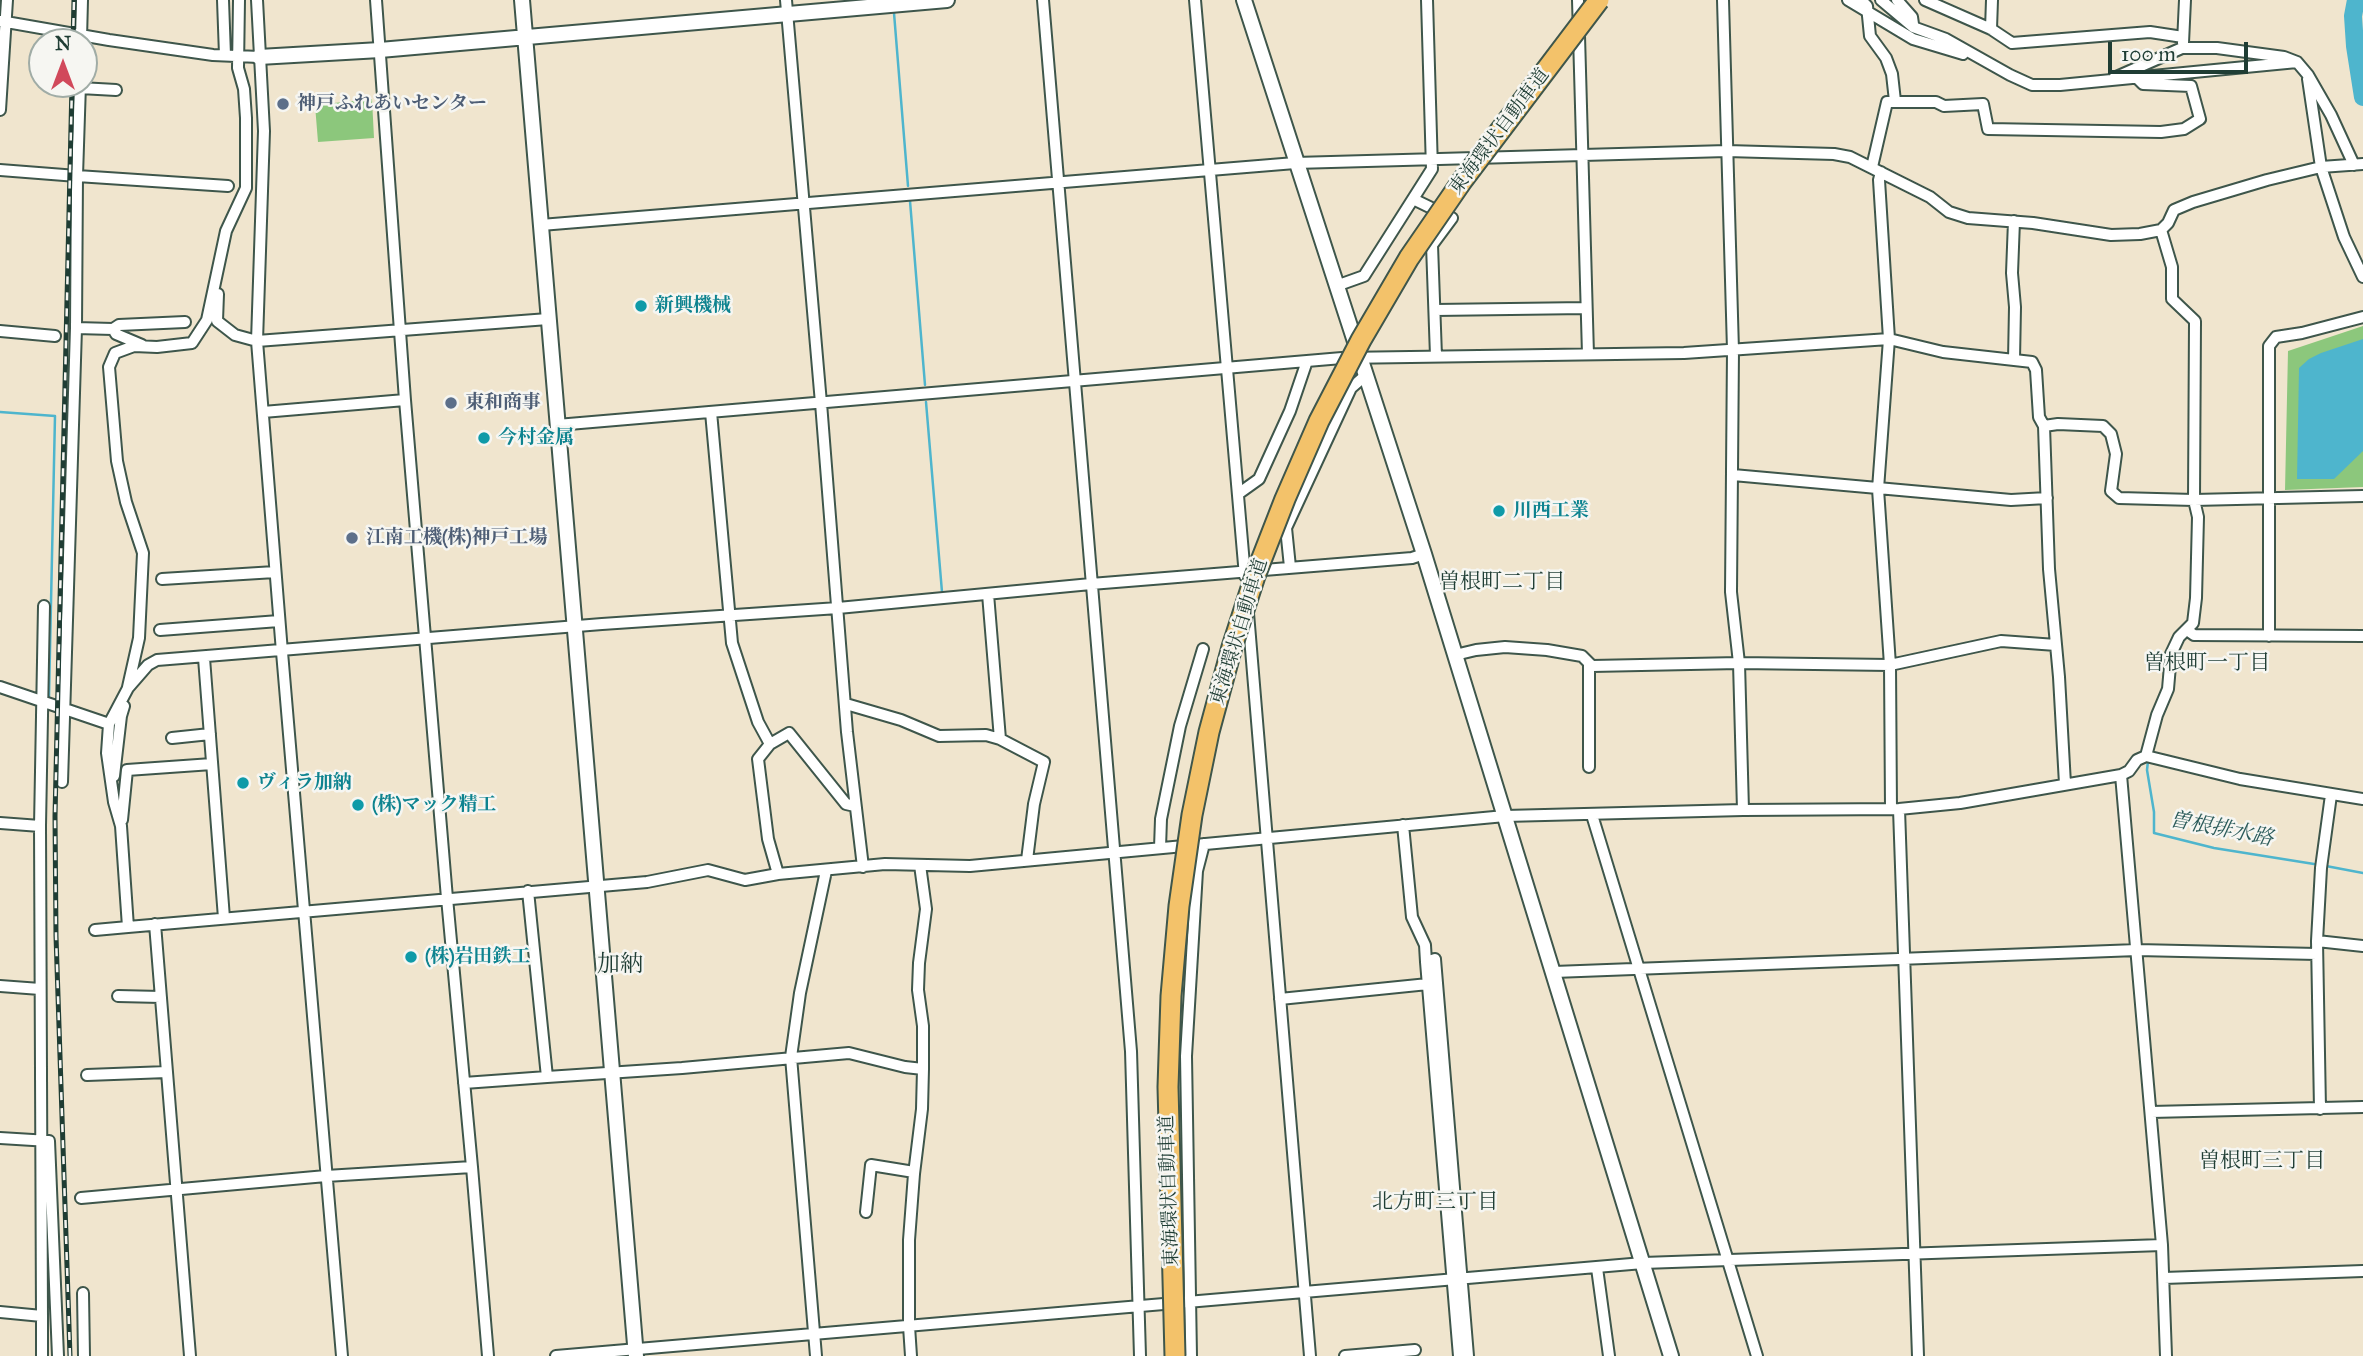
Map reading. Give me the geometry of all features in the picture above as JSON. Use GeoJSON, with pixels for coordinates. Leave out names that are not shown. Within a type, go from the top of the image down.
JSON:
{"type":"FeatureCollection","features":[{"type":"Feature","properties":{"kind":"highway","name":"東海環状自動車道"},"geometry":{"type":"LineString","coordinates":[[1175,1356],[1168,1087],[1171,996],[1179,906],[1192,814],[1209,732],[1232,648],[1255,576],[1285,499],[1319,421],[1361,340],[1409,258],[1462,181],[1599,0]]}},
{"type":"Feature","properties":{"kind":"street"},"geometry":{"type":"LineString","coordinates":[[0,110],[3,22],[7,0]]}},
{"type":"Feature","properties":{"kind":"street"},"geometry":{"type":"LineString","coordinates":[[81,28],[82,0]]}},
{"type":"Feature","properties":{"kind":"street"},"geometry":{"type":"LineString","coordinates":[[223,0],[225,55]]}},
{"type":"Feature","properties":{"kind":"street"},"geometry":{"type":"LineString","coordinates":[[112,785],[121,716],[139,638],[143,553],[126,502],[117,461],[109,367],[115,353],[134,346],[192,343],[206,320],[226,231],[246,188],[246,118],[244,89],[238,68],[239,0]]}},
{"type":"Feature","properties":{"kind":"street"},"geometry":{"type":"LineString","coordinates":[[257,0],[264,131],[257,341],[342,1356]]}},
{"type":"Feature","properties":{"kind":"street"},"geometry":{"type":"LineString","coordinates":[[376,0],[405,400],[488,1356]]}},
{"type":"Feature","properties":{"kind":"street"},"geometry":{"type":"LineString","coordinates":[[522,0],[636,1353]]}},
{"type":"Feature","properties":{"kind":"street"},"geometry":{"type":"LineString","coordinates":[[98,40],[238,57],[259,57],[525,37],[786,7],[947,0]]}},
{"type":"Feature","properties":{"kind":"street"},"geometry":{"type":"LineString","coordinates":[[1043,0],[1131,1051],[1140,1356]]}},
{"type":"Feature","properties":{"kind":"street"},"geometry":{"type":"LineString","coordinates":[[1195,0],[1310,1356]]}},
{"type":"Feature","properties":{"kind":"street"},"geometry":{"type":"LineString","coordinates":[[1244,0],[1424,554],[1671,1356]]}},
{"type":"Feature","properties":{"kind":"street"},"geometry":{"type":"LineString","coordinates":[[1336,286],[1364,276],[1432,169],[1427,0]]}},
{"type":"Feature","properties":{"kind":"street"},"geometry":{"type":"LineString","coordinates":[[1578,0],[1588,354]]}},
{"type":"Feature","properties":{"kind":"street"},"geometry":{"type":"LineString","coordinates":[[1723,0],[1733,350],[1731,592],[1739,663],[1743,810]]}},
{"type":"Feature","properties":{"kind":"street"},"geometry":{"type":"LineString","coordinates":[[1848,0],[1913,39],[1960,54],[1973,55]]}},
{"type":"Feature","properties":{"kind":"street"},"geometry":{"type":"LineString","coordinates":[[1861,0],[1867,6],[1870,36],[1886,58],[1892,74],[1895,101]]}},
{"type":"Feature","properties":{"kind":"street"},"geometry":{"type":"LineString","coordinates":[[1881,0],[1913,27],[1946,39],[2032,85],[2109,81],[2297,62]]}},
{"type":"Feature","properties":{"kind":"street"},"geometry":{"type":"LineString","coordinates":[[1897,0],[1912,18],[1913,27]]}},
{"type":"Feature","properties":{"kind":"street"},"geometry":{"type":"LineString","coordinates":[[541,225],[1295,163],[1727,151],[1834,154],[1858,159],[1930,197],[1949,212],[1968,219],[2014,221],[2112,235],[2161,230],[2168,223],[2174,209],[2193,202],[2321,167],[2360,165],[2308,75],[2297,62],[2284,57],[2183,42],[2150,32],[2012,43],[1992,29],[1924,0]]}},
{"type":"Feature","properties":{"kind":"street"},"geometry":{"type":"LineString","coordinates":[[1992,29],[1993,0]]}},
{"type":"Feature","properties":{"kind":"street"},"geometry":{"type":"LineString","coordinates":[[2183,42],[2185,0]]}},
{"type":"Feature","properties":{"kind":"street"},"geometry":{"type":"LineString","coordinates":[[786,7],[855,806],[863,867]]}},
{"type":"Feature","properties":{"kind":"street"},"geometry":{"type":"LineString","coordinates":[[3,22],[32,28]]}},
{"type":"Feature","properties":{"kind":"street"},"geometry":{"type":"LineString","coordinates":[[2109,81],[2183,42]]}},
{"type":"Feature","properties":{"kind":"street"},"geometry":{"type":"LineString","coordinates":[[2308,75],[2321,167],[2344,237],[2363,277]]}},
{"type":"Feature","properties":{"kind":"street"},"geometry":{"type":"LineString","coordinates":[[1918,1356],[1890,665],[1878,489],[1889,339],[1877,169],[1886,102],[1936,102],[1944,106],[1983,104],[1988,129],[2161,132],[2184,129],[2200,120],[2191,86],[2143,83],[2137,78]]}},
{"type":"Feature","properties":{"kind":"street"},"geometry":{"type":"LineString","coordinates":[[98,88],[116,90]]}},
{"type":"Feature","properties":{"kind":"street"},"geometry":{"type":"LineString","coordinates":[[62,782],[76,328],[80,98]]}},
{"type":"Feature","properties":{"kind":"street"},"geometry":{"type":"LineString","coordinates":[[0,170],[228,186]]}},
{"type":"Feature","properties":{"kind":"street"},"geometry":{"type":"LineString","coordinates":[[1413,199],[1452,218],[1432,245],[1436,356]]}},
{"type":"Feature","properties":{"kind":"street"},"geometry":{"type":"LineString","coordinates":[[2014,221],[2014,360]]}},
{"type":"Feature","properties":{"kind":"street"},"geometry":{"type":"LineString","coordinates":[[2146,756],[2168,689],[2171,653],[2179,637],[2193,623],[2196,598],[2198,517],[2194,500],[2195,321],[2172,299],[2172,267],[2161,230]]}},
{"type":"Feature","properties":{"kind":"street"},"geometry":{"type":"LineString","coordinates":[[219,271],[217,321],[235,335],[257,341],[548,319]]}},
{"type":"Feature","properties":{"kind":"street"},"geometry":{"type":"LineString","coordinates":[[1435,310],[1586,308]]}},
{"type":"Feature","properties":{"kind":"street"},"geometry":{"type":"LineString","coordinates":[[2269,636],[2269,346],[2276,337],[2363,317]]}},
{"type":"Feature","properties":{"kind":"street"},"geometry":{"type":"LineString","coordinates":[[76,328],[113,329],[119,325],[185,323]]}},
{"type":"Feature","properties":{"kind":"street"},"geometry":{"type":"LineString","coordinates":[[113,329],[117,334],[145,346]]}},
{"type":"Feature","properties":{"kind":"street"},"geometry":{"type":"LineString","coordinates":[[0,331],[55,336]]}},
{"type":"Feature","properties":{"kind":"street"},"geometry":{"type":"LineString","coordinates":[[556,425],[1360,358],[1684,353],[1889,339],[1943,352],[2032,362],[2036,370],[2039,416],[2044,426],[2049,569],[2065,784]]}},
{"type":"Feature","properties":{"kind":"street"},"geometry":{"type":"LineString","coordinates":[[1238,494],[1259,479],[1290,411],[1307,361]]}},
{"type":"Feature","properties":{"kind":"street"},"geometry":{"type":"LineString","coordinates":[[1290,567],[1286,528],[1351,388],[1366,375]]}},
{"type":"Feature","properties":{"kind":"street"},"geometry":{"type":"LineString","coordinates":[[263,412],[405,400]]}},
{"type":"Feature","properties":{"kind":"street"},"geometry":{"type":"LineString","coordinates":[[710,412],[732,643],[758,722],[770,744]]}},
{"type":"Feature","properties":{"kind":"street"},"geometry":{"type":"LineString","coordinates":[[2044,426],[2103,426],[2110,434],[2116,454],[2112,491],[2119,498],[2194,500],[2363,496]]}},
{"type":"Feature","properties":{"kind":"street"},"geometry":{"type":"LineString","coordinates":[[1733,475],[2011,500],[2047,498]]}},
{"type":"Feature","properties":{"kind":"street"},"geometry":{"type":"LineString","coordinates":[[128,927],[121,826],[107,753],[109,724],[128,688],[148,665],[157,660],[838,608],[1412,558],[1424,554]]}},
{"type":"Feature","properties":{"kind":"street"},"geometry":{"type":"LineString","coordinates":[[162,579],[275,572]]}},
{"type":"Feature","properties":{"kind":"street"},"geometry":{"type":"LineString","coordinates":[[988,594],[1000,739]]}},
{"type":"Feature","properties":{"kind":"street"},"geometry":{"type":"LineString","coordinates":[[42,1356],[40,826],[44,606]]}},
{"type":"Feature","properties":{"kind":"street"},"geometry":{"type":"LineString","coordinates":[[160,630],[279,621]]}},
{"type":"Feature","properties":{"kind":"street"},"geometry":{"type":"LineString","coordinates":[[2187,630],[2194,635],[2363,636]]}},
{"type":"Feature","properties":{"kind":"street"},"geometry":{"type":"LineString","coordinates":[[1455,655],[1476,650],[1526,649],[1582,656],[1592,666],[1623,667],[1739,663],[1890,665],[2001,641],[2056,645]]}},
{"type":"Feature","properties":{"kind":"street"},"geometry":{"type":"LineString","coordinates":[[1160,848],[1161,819],[1180,726],[1203,649]]}},
{"type":"Feature","properties":{"kind":"street"},"geometry":{"type":"LineString","coordinates":[[204,658],[224,918]]}},
{"type":"Feature","properties":{"kind":"street"},"geometry":{"type":"LineString","coordinates":[[1589,664],[1589,767]]}},
{"type":"Feature","properties":{"kind":"street"},"geometry":{"type":"LineString","coordinates":[[0,687],[109,724]]}},
{"type":"Feature","properties":{"kind":"street"},"geometry":{"type":"LineString","coordinates":[[846,704],[901,720],[939,736],[986,735],[1000,739],[1044,762],[1034,804],[1027,860]]}},
{"type":"Feature","properties":{"kind":"street"},"geometry":{"type":"LineString","coordinates":[[778,874],[768,839],[758,759],[770,744],[789,733],[846,804],[855,806]]}},
{"type":"Feature","properties":{"kind":"street"},"geometry":{"type":"LineString","coordinates":[[172,738],[210,734]]}},
{"type":"Feature","properties":{"kind":"street"},"geometry":{"type":"LineString","coordinates":[[94,930],[647,882],[708,870],[745,880],[778,874],[863,867],[970,866],[1505,816],[1895,809],[1960,803],[2121,775],[2129,771],[2137,760],[2146,756],[2240,779],[2363,799]]}},
{"type":"Feature","properties":{"kind":"street"},"geometry":{"type":"LineString","coordinates":[[121,826],[127,770],[212,764]]}},
{"type":"Feature","properties":{"kind":"street"},"geometry":{"type":"LineString","coordinates":[[2121,775],[2162,1245],[2166,1356]]}},
{"type":"Feature","properties":{"kind":"street"},"geometry":{"type":"LineString","coordinates":[[2320,1108],[2317,941],[2321,869],[2331,795]]}},
{"type":"Feature","properties":{"kind":"street"},"geometry":{"type":"LineString","coordinates":[[1592,815],[1757,1356]]}},
{"type":"Feature","properties":{"kind":"street"},"geometry":{"type":"LineString","coordinates":[[0,823],[40,826]]}},
{"type":"Feature","properties":{"kind":"street"},"geometry":{"type":"LineString","coordinates":[[1403,825],[1412,917],[1425,945],[1457,1280],[1468,1356]]}},
{"type":"Feature","properties":{"kind":"street"},"geometry":{"type":"LineString","coordinates":[[1191,1356],[1186,1056],[1196,871],[1204,844]]}},
{"type":"Feature","properties":{"kind":"street"},"geometry":{"type":"LineString","coordinates":[[911,1356],[909,1240],[922,1109],[919,976],[926,909],[919,865]]}},
{"type":"Feature","properties":{"kind":"street"},"geometry":{"type":"LineString","coordinates":[[816,1356],[791,1057],[800,993],[826,871]]}},
{"type":"Feature","properties":{"kind":"street"},"geometry":{"type":"LineString","coordinates":[[528,891],[547,1077]]}},
{"type":"Feature","properties":{"kind":"street"},"geometry":{"type":"LineString","coordinates":[[155,924],[190,1356]]}},
{"type":"Feature","properties":{"kind":"street"},"geometry":{"type":"LineString","coordinates":[[2317,941],[2363,946]]}},
{"type":"Feature","properties":{"kind":"street"},"geometry":{"type":"LineString","coordinates":[[1554,972],[2137,950],[2317,954]]}},
{"type":"Feature","properties":{"kind":"street"},"geometry":{"type":"LineString","coordinates":[[1426,962],[1435,959],[1457,1280],[1459,1356]]}},
{"type":"Feature","properties":{"kind":"street"},"geometry":{"type":"LineString","coordinates":[[1280,999],[1428,984]]}},
{"type":"Feature","properties":{"kind":"street"},"geometry":{"type":"LineString","coordinates":[[0,986],[40,989]]}},
{"type":"Feature","properties":{"kind":"street"},"geometry":{"type":"LineString","coordinates":[[118,996],[161,997]]}},
{"type":"Feature","properties":{"kind":"street"},"geometry":{"type":"LineString","coordinates":[[464,1083],[849,1053],[923,1069]]}},
{"type":"Feature","properties":{"kind":"street"},"geometry":{"type":"LineString","coordinates":[[87,1075],[167,1072]]}},
{"type":"Feature","properties":{"kind":"street"},"geometry":{"type":"LineString","coordinates":[[2151,1112],[2363,1107]]}},
{"type":"Feature","properties":{"kind":"street"},"geometry":{"type":"LineString","coordinates":[[0,1138],[49,1141],[58,1356]]}},
{"type":"Feature","properties":{"kind":"street"},"geometry":{"type":"LineString","coordinates":[[866,1212],[871,1165],[914,1172]]}},
{"type":"Feature","properties":{"kind":"street"},"geometry":{"type":"LineString","coordinates":[[80,1198],[326,1176],[472,1167]]}},
{"type":"Feature","properties":{"kind":"street"},"geometry":{"type":"LineString","coordinates":[[556,1356],[636,1353],[814,1334],[1643,1263],[2162,1245]]}},
{"type":"Feature","properties":{"kind":"street"},"geometry":{"type":"LineString","coordinates":[[1597,1268],[1609,1356]]}},
{"type":"Feature","properties":{"kind":"street"},"geometry":{"type":"LineString","coordinates":[[2164,1278],[2363,1272]]}},
{"type":"Feature","properties":{"kind":"street"},"geometry":{"type":"LineString","coordinates":[[83,1293],[84,1356]]}},
{"type":"Feature","properties":{"kind":"street"},"geometry":{"type":"LineString","coordinates":[[0,1312],[43,1316]]}},
{"type":"Feature","properties":{"kind":"street"},"geometry":{"type":"LineString","coordinates":[[1345,1356],[1415,1350]]}},
{"type":"Feature","properties":{"kind":"green space"},"geometry":{"type":"Polygon","coordinates":[[[372,99],[374,138],[318,142],[315,105],[372,99]]]}},
{"type":"Feature","properties":{"kind":"green space"},"geometry":{"type":"Polygon","coordinates":[[[2363,326],[2363,487],[2285,490],[2288,351],[2363,326]]]}},
{"type":"Feature","properties":{"kind":"water"},"geometry":{"type":"Polygon","coordinates":[[[2363,339],[2363,451],[2334,479],[2297,479],[2299,368],[2321,353],[2363,339]]]}},
{"type":"Feature","properties":{"kind":"waterway"},"geometry":{"type":"LineString","coordinates":[[2356,0],[2353,16],[2355,46],[2363,97]]}},
{"type":"Feature","properties":{"kind":"waterway"},"geometry":{"type":"LineString","coordinates":[[894,13],[908,186]]}},
{"type":"Feature","properties":{"kind":"waterway"},"geometry":{"type":"LineString","coordinates":[[910,201],[925,385]]}},
{"type":"Feature","properties":{"kind":"waterway"},"geometry":{"type":"LineString","coordinates":[[926,402],[942,592]]}},
{"type":"Feature","properties":{"kind":"waterway"},"geometry":{"type":"LineString","coordinates":[[0,412],[55,416],[49,696]]}},
{"type":"Feature","properties":{"kind":"waterway","name":"曽根排水路"},"geometry":{"type":"LineString","coordinates":[[2148,761],[2154,833],[2214,848],[2314,864]]}},
{"type":"Feature","properties":{"kind":"waterway","name":"曽根排水路"},"geometry":{"type":"LineString","coordinates":[[2326,866],[2363,873]]}},
{"type":"Feature","properties":{"kind":"railway"},"geometry":{"type":"LineString","coordinates":[[73,28],[74,0]]}},
{"type":"Feature","properties":{"kind":"railway"},"geometry":{"type":"LineString","coordinates":[[70,1356],[56,936],[55,816],[72,98]]}},
{"type":"Feature","properties":{"kind":"place","name":"神戸ふれあいセンター"},"geometry":{"type":"Point","coordinates":[283,104]}},
{"type":"Feature","properties":{"kind":"place","name":"新興機械"},"geometry":{"type":"Point","coordinates":[641,306]}},
{"type":"Feature","properties":{"kind":"place","name":"東和商事"},"geometry":{"type":"Point","coordinates":[451,403]}},
{"type":"Feature","properties":{"kind":"place","name":"今村金属"},"geometry":{"type":"Point","coordinates":[484,438]}},
{"type":"Feature","properties":{"kind":"place","name":"川西工業"},"geometry":{"type":"Point","coordinates":[1499,511]}},
{"type":"Feature","properties":{"kind":"place","name":"江南工機(株)神戸工場"},"geometry":{"type":"Point","coordinates":[352,538]}},
{"type":"Feature","properties":{"kind":"place","name":"ヴィラ加納"},"geometry":{"type":"Point","coordinates":[243,783]}},
{"type":"Feature","properties":{"kind":"place","name":"(株)マック精工"},"geometry":{"type":"Point","coordinates":[358,805]}},
{"type":"Feature","properties":{"kind":"place","name":"(株)岩田鉄工"},"geometry":{"type":"Point","coordinates":[411,957]}},
{"type":"Feature","properties":{"kind":"district","name":"曽根町二丁目"},"geometry":{"type":"Point","coordinates":[1502,583]}},
{"type":"Feature","properties":{"kind":"district","name":"曽根町一丁目"},"geometry":{"type":"Point","coordinates":[2207,664]}},
{"type":"Feature","properties":{"kind":"district","name":"加納"},"geometry":{"type":"Point","coordinates":[620,965]}},
{"type":"Feature","properties":{"kind":"district","name":"曽根町三丁目"},"geometry":{"type":"Point","coordinates":[2262,1162]}},
{"type":"Feature","properties":{"kind":"district","name":"北方町三丁目"},"geometry":{"type":"Point","coordinates":[1435,1203]}}]}
